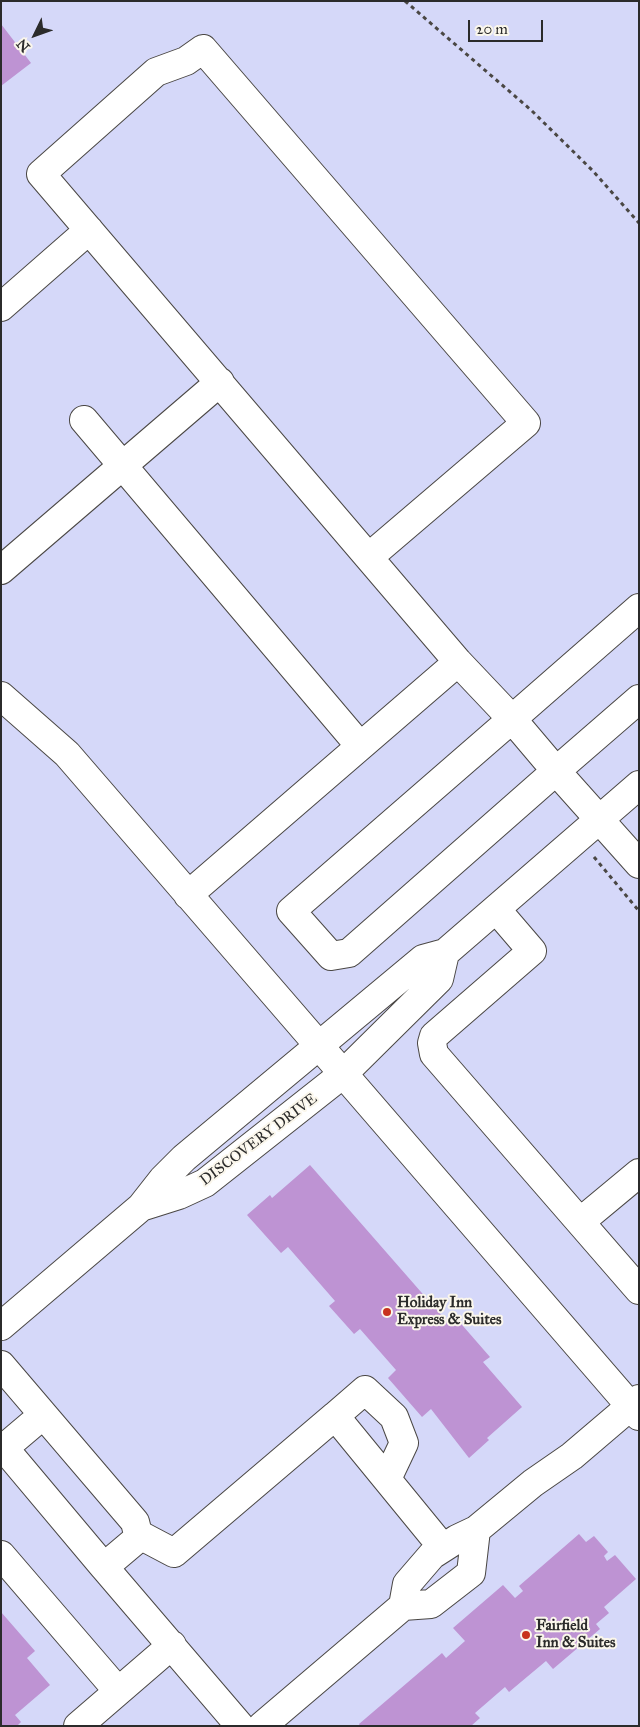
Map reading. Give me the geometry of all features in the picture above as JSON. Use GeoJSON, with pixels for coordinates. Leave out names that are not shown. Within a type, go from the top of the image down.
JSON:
{"type":"FeatureCollection","features":[{"type":"Feature","properties":{"kind":"street"},"geometry":{"type":"LineString","coordinates":[[369,558],[526,423],[203,49],[186,61],[156,72],[42,174],[89,230],[220,382],[369,558],[458,662],[512,719],[639,864]]}},
{"type":"Feature","properties":{"kind":"street"},"geometry":{"type":"LineString","coordinates":[[1,307],[89,230]]}},
{"type":"Feature","properties":{"kind":"street"},"geometry":{"type":"LineString","coordinates":[[1,570],[220,382]]}},
{"type":"Feature","properties":{"kind":"street"},"geometry":{"type":"LineString","coordinates":[[84,420],[360,746]]}},
{"type":"Feature","properties":{"kind":"street"},"geometry":{"type":"LineString","coordinates":[[639,608],[291,911],[331,956],[349,953],[639,699]]}},
{"type":"Feature","properties":{"kind":"street"},"geometry":{"type":"LineString","coordinates":[[188,895],[458,662]]}},
{"type":"Feature","properties":{"kind":"street"},"geometry":{"type":"LineString","coordinates":[[1,696],[67,754],[343,1074],[636,1407],[533,1483],[476,1530],[432,1555],[407,1584],[403,1606]]}},
{"type":"Feature","properties":{"kind":"street"},"geometry":{"type":"LineString","coordinates":[[445,954],[639,786]]}},
{"type":"Feature","properties":{"kind":"street"},"geometry":{"type":"LineString","coordinates":[[496,909],[532,951],[434,1036],[432,1043],[434,1054],[639,1290]]}},
{"type":"Feature","properties":{"kind":"street","name":"DISCOVERY DRIVE"},"geometry":{"type":"LineString","coordinates":[[1,1326],[141,1208],[163,1179],[184,1158],[318,1045],[423,960],[445,954],[439,979],[343,1074],[210,1179],[179,1195],[141,1208]]}},
{"type":"Feature","properties":{"kind":"street"},"geometry":{"type":"LineString","coordinates":[[580,1222],[639,1173]]}},
{"type":"Feature","properties":{"kind":"street"},"geometry":{"type":"LineString","coordinates":[[1,1366],[135,1522],[138,1534],[136,1540],[104,1567]]}},
{"type":"Feature","properties":{"kind":"street"},"geometry":{"type":"LineString","coordinates":[[138,1534],[174,1553],[365,1390],[394,1417],[404,1443],[387,1479]]}},
{"type":"Feature","properties":{"kind":"street"},"geometry":{"type":"LineString","coordinates":[[43,1415],[2,1449],[240,1726]]}},
{"type":"Feature","properties":{"kind":"street"},"geometry":{"type":"LineString","coordinates":[[335,1416],[443,1548]]}},
{"type":"Feature","properties":{"kind":"street"},"geometry":{"type":"LineString","coordinates":[[262,1726],[403,1606],[431,1604],[471,1573],[476,1530]]}},
{"type":"Feature","properties":{"kind":"street"},"geometry":{"type":"LineString","coordinates":[[1,1555],[118,1691]]}},
{"type":"Feature","properties":{"kind":"street"},"geometry":{"type":"LineString","coordinates":[[78,1726],[172,1645]]}},
{"type":"Feature","properties":{"kind":"path"},"geometry":{"type":"LineString","coordinates":[[405,1],[532,110],[592,170],[639,222]]}},
{"type":"Feature","properties":{"kind":"path"},"geometry":{"type":"LineString","coordinates":[[595,860],[639,911]]}},
{"type":"Feature","properties":{"kind":"shaded area"},"geometry":{"type":"Polygon","coordinates":[[[1,1],[639,1],[639,1726],[1,1726],[1,1]]]}},
{"type":"Feature","properties":{"kind":"building"},"geometry":{"type":"Polygon","coordinates":[[[1,24],[31,63],[1,86],[1,24]]]}},
{"type":"Feature","properties":{"kind":"building","name":"Holiday Inn Express & Suites"},"geometry":{"type":"Polygon","coordinates":[[[310,1165],[449,1324],[456,1318],[490,1357],[483,1362],[522,1407],[487,1438],[489,1440],[469,1458],[431,1409],[422,1417],[388,1378],[396,1370],[360,1329],[354,1334],[329,1306],[335,1301],[288,1247],[281,1253],[247,1215],[270,1195],[272,1198],[310,1165]]]}},
{"type":"Feature","properties":{"kind":"building","name":"Fairfield Inn & Suites"},"geometry":{"type":"Polygon","coordinates":[[[579,1534],[586,1542],[594,1536],[608,1552],[604,1556],[607,1561],[615,1555],[636,1579],[604,1607],[609,1613],[596,1624],[600,1629],[553,1669],[546,1661],[509,1692],[505,1687],[475,1713],[480,1718],[471,1726],[360,1726],[359,1724],[442,1653],[446,1658],[465,1641],[453,1628],[503,1585],[515,1598],[523,1591],[519,1586],[579,1534]]]}},
{"type":"Feature","properties":{"kind":"building"},"geometry":{"type":"Polygon","coordinates":[[[1,1612],[35,1651],[27,1658],[50,1685],[15,1715],[21,1722],[17,1726],[1,1726],[1,1612]]]}},
{"type":"Feature","properties":{"kind":"place","name":"Holiday Inn Express & Suites"},"geometry":{"type":"Point","coordinates":[387,1312]}},
{"type":"Feature","properties":{"kind":"place","name":"Fairfield Inn & Suites"},"geometry":{"type":"Point","coordinates":[526,1635]}}]}
